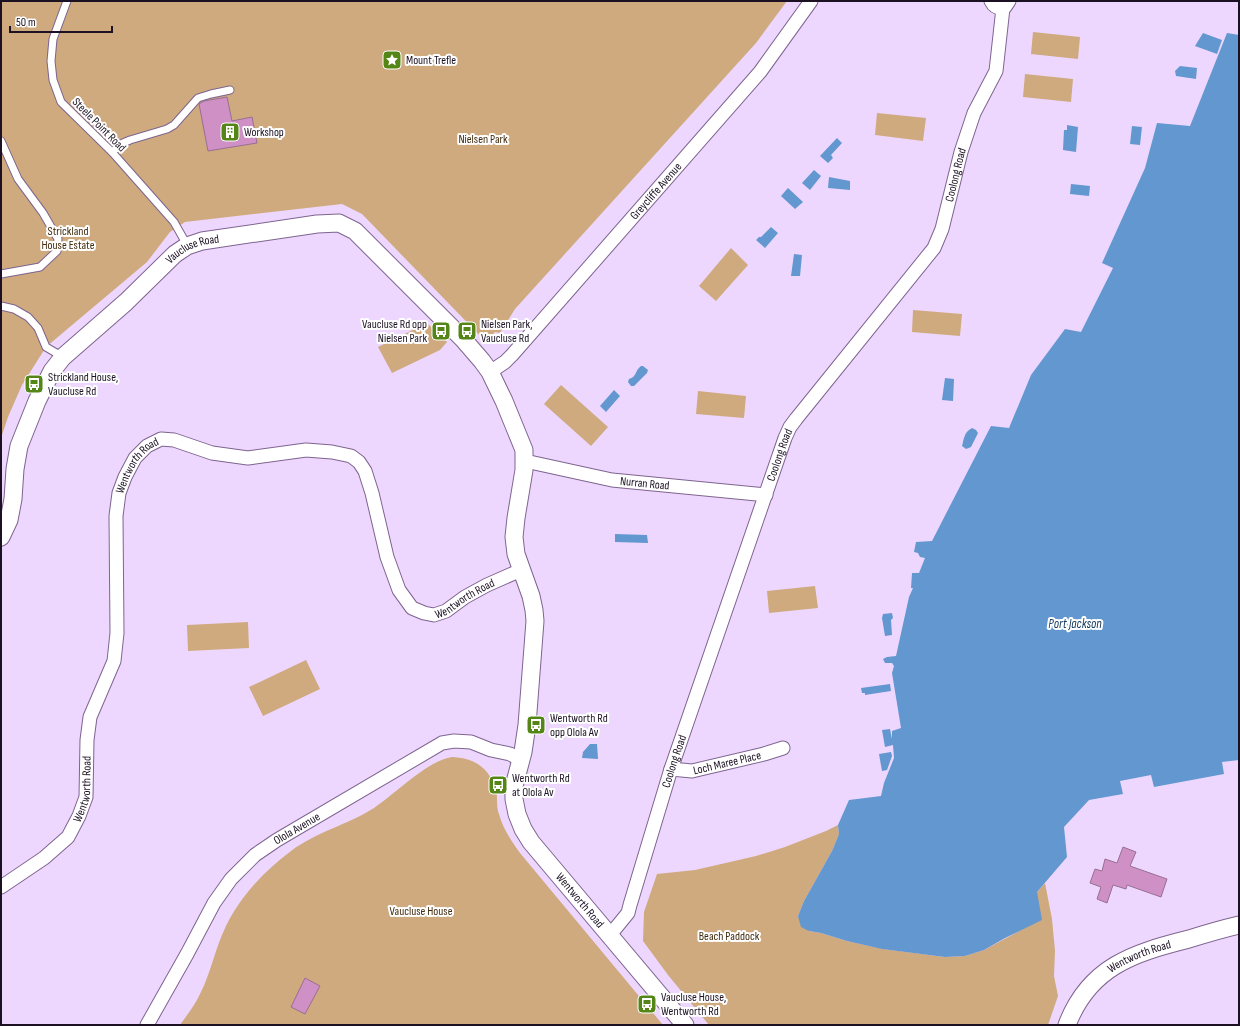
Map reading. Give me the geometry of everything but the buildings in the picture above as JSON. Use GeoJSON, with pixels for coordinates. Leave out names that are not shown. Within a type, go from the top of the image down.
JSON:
{"type":"FeatureCollection","features":[{"type":"Feature","properties":{"kind":"street","name":"Greycliffe Avenue"},"geometry":{"type":"LineString","coordinates":[[490,372],[505,362],[512,355],[760,72],[811,1]]}},
{"type":"Feature","properties":{"kind":"street"},"geometry":{"type":"LineString","coordinates":[[991,1],[995,7],[1006,4]]}},
{"type":"Feature","properties":{"kind":"street","name":"Coolong Road"},"geometry":{"type":"LineString","coordinates":[[610,936],[628,913],[670,769],[785,438],[790,427],[934,248],[938,239],[961,152],[974,113],[996,71],[1006,4]]}},
{"type":"Feature","properties":{"kind":"street","name":"Vaucluse Road"},"geometry":{"type":"LineString","coordinates":[[1,537],[8,520],[13,499],[15,468],[26,424],[52,371],[63,357],[126,302],[175,254],[192,243],[317,224],[339,224],[347,226],[356,231],[463,339],[490,372]]}},
{"type":"Feature","properties":{"kind":"street","name":"Wentworth Road"},"geometry":{"type":"LineString","coordinates":[[490,372],[516,428],[524,450],[525,461],[514,528],[516,554],[531,596],[535,621],[527,725],[521,760],[514,786],[514,799],[517,814],[523,829],[531,842],[685,1025]]}},
{"type":"Feature","properties":{"kind":"street","name":"Wentworth Road"},"geometry":{"type":"LineString","coordinates":[[1,887],[44,858],[68,837],[79,816],[86,797],[86,740],[90,718],[114,661],[117,633],[116,516],[119,493],[135,458],[147,446],[162,439],[174,440],[212,453],[248,458],[306,450],[332,452],[351,456],[359,462],[372,493],[387,556],[399,590],[412,608],[424,613],[434,616],[446,611],[471,594],[521,570]]}},
{"type":"Feature","properties":{"kind":"street","name":"Nurran Road"},"geometry":{"type":"LineString","coordinates":[[525,461],[612,480],[766,494]]}},
{"type":"Feature","properties":{"kind":"street","name":"Olola Avenue"},"geometry":{"type":"LineString","coordinates":[[147,1025],[214,903],[231,879],[256,855],[277,840],[442,743],[454,741],[471,742],[490,750],[510,754],[521,760]]}},
{"type":"Feature","properties":{"kind":"street","name":"Loch Maree Place"},"geometry":{"type":"LineString","coordinates":[[670,769],[692,771],[783,748]]}},
{"type":"Feature","properties":{"kind":"street","name":"Wentworth Road"},"geometry":{"type":"LineString","coordinates":[[1067,1025],[1078,1001],[1085,991],[1102,975],[1125,960],[1152,948],[1239,925]]}},
{"type":"Feature","properties":{"kind":"lane","name":"Steele Point Road"},"geometry":{"type":"LineString","coordinates":[[67,1],[53,39],[51,61],[53,80],[60,102],[112,152],[174,222],[187,246]]}},
{"type":"Feature","properties":{"kind":"lane"},"geometry":{"type":"LineString","coordinates":[[112,152],[123,143],[130,140],[167,129],[174,124],[198,98],[230,90]]}},
{"type":"Feature","properties":{"kind":"lane"},"geometry":{"type":"LineString","coordinates":[[1,141],[18,179],[43,213],[58,239],[58,251],[40,267],[1,274]]}},
{"type":"Feature","properties":{"kind":"lane"},"geometry":{"type":"LineString","coordinates":[[1,306],[14,309],[28,317],[38,328],[46,347],[63,357]]}},
{"type":"Feature","properties":{"kind":"green space","name":"Nielsen Park"},"geometry":{"type":"Polygon","coordinates":[[[1,1],[787,1],[756,43],[515,309],[500,333],[495,332],[486,342],[362,214],[342,204],[185,222],[170,232],[147,262],[46,347],[22,385],[8,417],[1,438],[1,1]]]}},
{"type":"Feature","properties":{"kind":"green space"},"geometry":{"type":"Polygon","coordinates":[[[1033,32],[1080,37],[1078,59],[1031,54],[1033,32]]]}},
{"type":"Feature","properties":{"kind":"green space"},"geometry":{"type":"Polygon","coordinates":[[[1025,74],[1073,79],[1071,102],[1023,97],[1025,74]]]}},
{"type":"Feature","properties":{"kind":"green space"},"geometry":{"type":"Polygon","coordinates":[[[877,113],[926,118],[923,141],[875,135],[877,113]]]}},
{"type":"Feature","properties":{"kind":"green space"},"geometry":{"type":"Polygon","coordinates":[[[731,248],[748,265],[716,301],[699,286],[731,248]]]}},
{"type":"Feature","properties":{"kind":"green space"},"geometry":{"type":"Polygon","coordinates":[[[913,310],[962,314],[960,336],[912,332],[913,310]]]}},
{"type":"Feature","properties":{"kind":"green space"},"geometry":{"type":"Polygon","coordinates":[[[427,323],[447,342],[440,350],[392,373],[378,347],[427,323]]]}},
{"type":"Feature","properties":{"kind":"green space"},"geometry":{"type":"Polygon","coordinates":[[[561,385],[608,427],[591,446],[544,404],[561,385]]]}},
{"type":"Feature","properties":{"kind":"green space"},"geometry":{"type":"Polygon","coordinates":[[[698,391],[746,396],[744,418],[696,414],[698,391]]]}},
{"type":"Feature","properties":{"kind":"green space"},"geometry":{"type":"Polygon","coordinates":[[[815,586],[818,608],[769,613],[767,591],[815,586]]]}},
{"type":"Feature","properties":{"kind":"green space"},"geometry":{"type":"Polygon","coordinates":[[[248,622],[249,648],[188,651],[187,625],[248,622]]]}},
{"type":"Feature","properties":{"kind":"green space"},"geometry":{"type":"Polygon","coordinates":[[[306,660],[320,689],[263,716],[249,687],[306,660]]]}},
{"type":"Feature","properties":{"kind":"green space","name":"Vaucluse House"},"geometry":{"type":"Polygon","coordinates":[[[452,757],[467,759],[474,762],[480,765],[489,775],[496,790],[498,811],[510,839],[663,1025],[180,1025],[196,1002],[204,986],[222,934],[232,915],[254,885],[271,867],[301,844],[364,814],[383,802],[422,771],[442,760],[452,757]]]}},
{"type":"Feature","properties":{"kind":"green space","name":"Beach Paddock"},"geometry":{"type":"Polygon","coordinates":[[[838,825],[839,834],[832,851],[804,901],[798,916],[809,931],[883,949],[945,957],[965,956],[984,950],[1023,929],[1037,892],[1045,883],[1052,919],[1055,951],[1054,976],[1058,996],[1048,1025],[709,1025],[668,975],[643,941],[644,912],[657,874],[695,870],[756,856],[785,847],[838,825]]]}},
{"type":"Feature","properties":{"kind":"water"},"geometry":{"type":"Polygon","coordinates":[[[1203,33],[1222,40],[1217,54],[1195,46],[1203,33]]]}},
{"type":"Feature","properties":{"kind":"water","name":"Port Jackson"},"geometry":{"type":"Polygon","coordinates":[[[1227,33],[1239,35],[1239,760],[1222,762],[1224,774],[1154,787],[1151,775],[1120,781],[1123,794],[1089,800],[1064,827],[1067,857],[1037,892],[1042,920],[984,950],[965,956],[945,957],[882,949],[809,931],[801,927],[798,916],[804,901],[832,851],[839,834],[838,825],[849,800],[881,796],[884,783],[894,758],[893,745],[885,747],[882,730],[890,729],[892,739],[892,731],[901,728],[892,673],[894,666],[892,663],[885,663],[883,659],[896,656],[909,597],[913,588],[911,588],[912,573],[919,573],[925,558],[920,557],[918,553],[914,552],[916,542],[932,541],[991,426],[1009,428],[1031,375],[1065,329],[1081,332],[1113,268],[1102,263],[1145,168],[1157,123],[1190,126],[1227,33]]]}},
{"type":"Feature","properties":{"kind":"water"},"geometry":{"type":"Polygon","coordinates":[[[1180,66],[1197,68],[1196,79],[1176,76],[1175,71],[1180,66]]]}},
{"type":"Feature","properties":{"kind":"water"},"geometry":{"type":"Polygon","coordinates":[[[1067,125],[1078,127],[1076,152],[1063,150],[1064,130],[1067,130],[1067,125]]]}},
{"type":"Feature","properties":{"kind":"water"},"geometry":{"type":"Polygon","coordinates":[[[1132,126],[1142,127],[1140,145],[1130,144],[1132,126]]]}},
{"type":"Feature","properties":{"kind":"water"},"geometry":{"type":"Polygon","coordinates":[[[837,138],[842,143],[831,155],[833,158],[828,163],[820,156],[837,138]]]}},
{"type":"Feature","properties":{"kind":"water"},"geometry":{"type":"Polygon","coordinates":[[[814,170],[821,176],[810,190],[802,183],[814,170]]]}},
{"type":"Feature","properties":{"kind":"water"},"geometry":{"type":"Polygon","coordinates":[[[829,177],[850,181],[850,190],[828,188],[829,177]]]}},
{"type":"Feature","properties":{"kind":"water"},"geometry":{"type":"Polygon","coordinates":[[[1071,184],[1090,186],[1089,196],[1070,194],[1071,184]]]}},
{"type":"Feature","properties":{"kind":"water"},"geometry":{"type":"Polygon","coordinates":[[[788,188],[803,202],[795,209],[781,196],[788,188]]]}},
{"type":"Feature","properties":{"kind":"water"},"geometry":{"type":"Polygon","coordinates":[[[771,227],[778,233],[765,248],[756,240],[771,227]]]}},
{"type":"Feature","properties":{"kind":"water"},"geometry":{"type":"Polygon","coordinates":[[[794,254],[802,255],[800,276],[791,276],[794,254]]]}},
{"type":"Feature","properties":{"kind":"water"},"geometry":{"type":"Polygon","coordinates":[[[641,366],[648,370],[647,373],[634,386],[631,386],[628,382],[629,379],[635,375],[641,366]]]}},
{"type":"Feature","properties":{"kind":"water"},"geometry":{"type":"Polygon","coordinates":[[[945,378],[954,379],[953,401],[942,400],[945,378]]]}},
{"type":"Feature","properties":{"kind":"water"},"geometry":{"type":"Polygon","coordinates":[[[614,390],[620,396],[606,412],[600,406],[614,390]]]}},
{"type":"Feature","properties":{"kind":"water"},"geometry":{"type":"Polygon","coordinates":[[[972,428],[978,433],[971,447],[966,449],[962,446],[964,438],[967,432],[972,428]]]}},
{"type":"Feature","properties":{"kind":"water"},"geometry":{"type":"Polygon","coordinates":[[[615,534],[647,535],[648,543],[615,542],[615,534]]]}},
{"type":"Feature","properties":{"kind":"water"},"geometry":{"type":"Polygon","coordinates":[[[892,613],[892,635],[885,636],[882,618],[883,614],[892,613]]]}},
{"type":"Feature","properties":{"kind":"water"},"geometry":{"type":"Polygon","coordinates":[[[890,684],[891,691],[865,695],[865,693],[862,693],[861,688],[890,684]]]}},
{"type":"Feature","properties":{"kind":"water"},"geometry":{"type":"Polygon","coordinates":[[[590,744],[597,744],[598,759],[582,758],[583,752],[590,744]]]}},
{"type":"Feature","properties":{"kind":"water"},"geometry":{"type":"Polygon","coordinates":[[[891,752],[892,756],[887,770],[882,771],[879,754],[891,752]]]}},
{"type":"Feature","properties":{"kind":"place","name":"Mount Trefle"},"geometry":{"type":"Point","coordinates":[392,60]}},
{"type":"Feature","properties":{"kind":"place","name":"Workshop"},"geometry":{"type":"Point","coordinates":[230,132]}},
{"type":"Feature","properties":{"kind":"place","name":"Vaucluse Rd opp Nielsen Park"},"geometry":{"type":"Point","coordinates":[441,331]}},
{"type":"Feature","properties":{"kind":"place","name":"Nielsen Park, Vaucluse Rd"},"geometry":{"type":"Point","coordinates":[467,331]}},
{"type":"Feature","properties":{"kind":"place","name":"Strickland House, Vaucluse Rd"},"geometry":{"type":"Point","coordinates":[34,384]}},
{"type":"Feature","properties":{"kind":"place","name":"Wentworth Rd opp Olola Av"},"geometry":{"type":"Point","coordinates":[536,725]}},
{"type":"Feature","properties":{"kind":"place","name":"Wentworth Rd at Olola Av"},"geometry":{"type":"Point","coordinates":[498,785]}},
{"type":"Feature","properties":{"kind":"place","name":"Vaucluse House, Wentworth Rd"},"geometry":{"type":"Point","coordinates":[647,1004]}},
{"type":"Feature","properties":{"kind":"park label","name":"Strickland House Estate"},"geometry":{"type":"Point","coordinates":[68,238]}}]}
